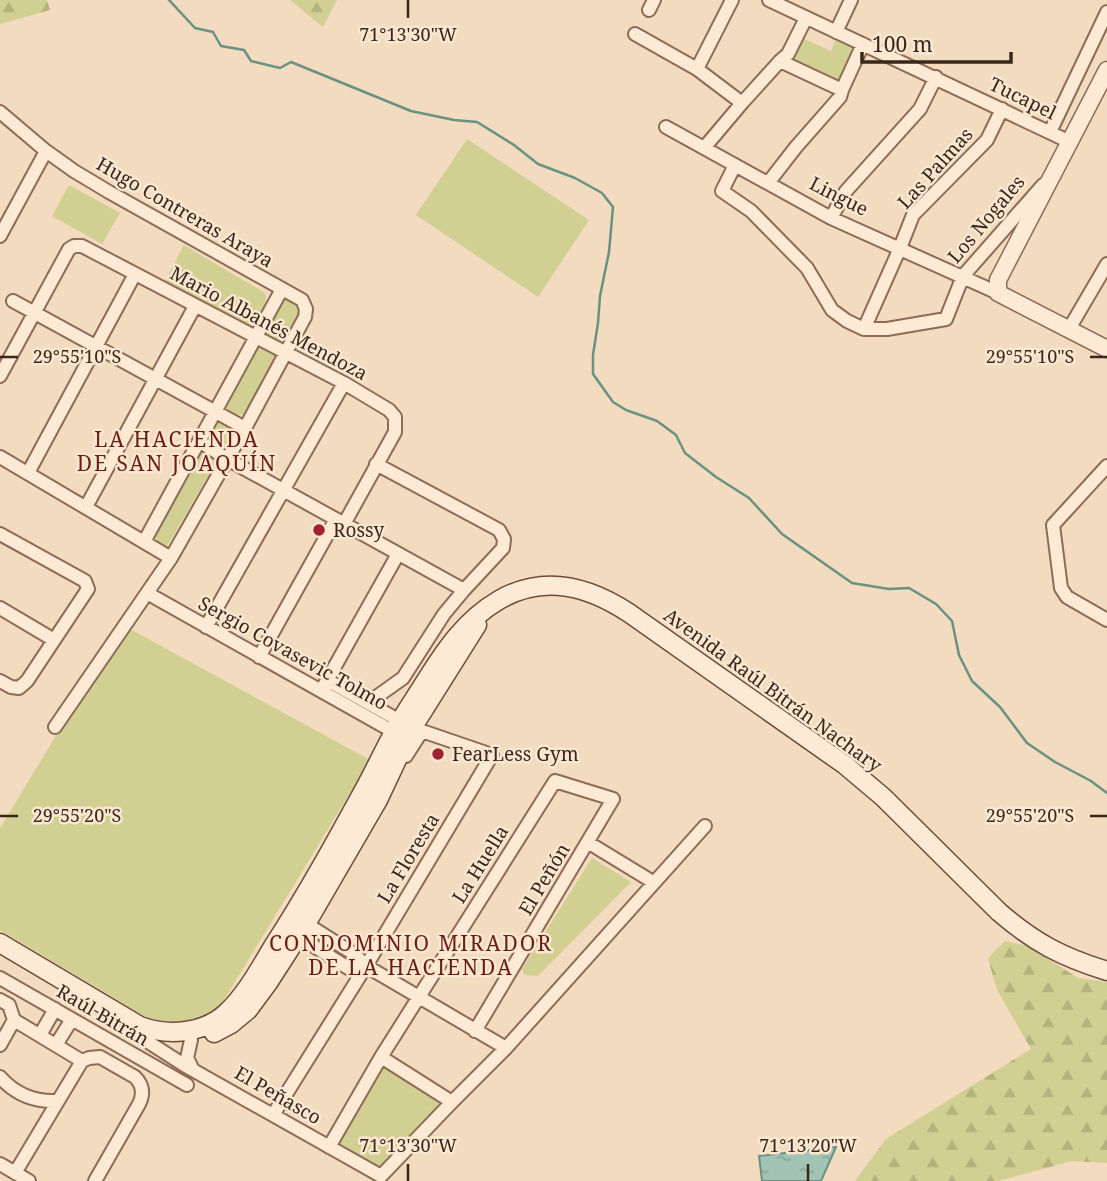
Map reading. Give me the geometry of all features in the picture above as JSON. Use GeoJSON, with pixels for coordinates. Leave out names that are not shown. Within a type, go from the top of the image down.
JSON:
{"type":"FeatureCollection","features":[{"type":"Feature","properties":{"kind":"main road","name":"Avenida Raúl Bitrán Nachary"},"geometry":{"type":"LineString","coordinates":[[0,956],[139,1036],[158,1041],[191,1040],[222,1029],[248,1010],[268,983],[359,799],[488,607],[519,592],[552,586],[576,588],[597,594],[684,651],[845,765],[883,797],[1018,929],[1059,954],[1107,971]]}},
{"type":"Feature","properties":{"kind":"main road","name":"Avenida Raúl Bitrán Nachary"},"geometry":{"type":"LineString","coordinates":[[0,943],[140,1026],[170,1032],[201,1027],[225,1013],[295,926],[378,800],[407,728]]}},
{"type":"Feature","properties":{"kind":"street"},"geometry":{"type":"LineString","coordinates":[[697,69],[732,0]]}},
{"type":"Feature","properties":{"kind":"street","name":"Tucapel"},"geometry":{"type":"LineString","coordinates":[[769,0],[1070,142]]}},
{"type":"Feature","properties":{"kind":"street"},"geometry":{"type":"LineString","coordinates":[[836,32],[851,0]]}},
{"type":"Feature","properties":{"kind":"street"},"geometry":{"type":"LineString","coordinates":[[1050,132],[1107,12]]}},
{"type":"Feature","properties":{"kind":"street"},"geometry":{"type":"LineString","coordinates":[[704,148],[789,54],[806,18]]}},
{"type":"Feature","properties":{"kind":"street"},"geometry":{"type":"LineString","coordinates":[[635,34],[697,69],[742,103]]}},
{"type":"Feature","properties":{"kind":"street"},"geometry":{"type":"LineString","coordinates":[[768,183],[840,97],[863,44]]}},
{"type":"Feature","properties":{"kind":"street"},"geometry":{"type":"LineString","coordinates":[[780,61],[842,90]]}},
{"type":"Feature","properties":{"kind":"street","name":"Los Nogales"},"geometry":{"type":"LineString","coordinates":[[998,289],[998,280],[1107,70]]}},
{"type":"Feature","properties":{"kind":"street"},"geometry":{"type":"LineString","coordinates":[[831,218],[846,191],[920,109],[936,77]]}},
{"type":"Feature","properties":{"kind":"street","name":"Las Palmas"},"geometry":{"type":"LineString","coordinates":[[864,329],[913,215],[986,140],[1002,109]]}},
{"type":"Feature","properties":{"kind":"street","name":"Hugo Contreras Araya"},"geometry":{"type":"LineString","coordinates":[[0,112],[74,171],[282,289],[144,542]]}},
{"type":"Feature","properties":{"kind":"street","name":"Lingue"},"geometry":{"type":"LineString","coordinates":[[666,127],[831,218],[998,289],[1107,349]]}},
{"type":"Feature","properties":{"kind":"street"},"geometry":{"type":"LineString","coordinates":[[0,236],[46,151]]}},
{"type":"Feature","properties":{"kind":"street"},"geometry":{"type":"LineString","coordinates":[[736,165],[722,191],[751,211],[807,268],[832,310],[864,329]]}},
{"type":"Feature","properties":{"kind":"street","name":"Los Nogales"},"geometry":{"type":"LineString","coordinates":[[864,329],[887,330],[946,319],[963,276],[1054,171]]}},
{"type":"Feature","properties":{"kind":"street","name":"Mario Albanés Mendoza"},"geometry":{"type":"LineString","coordinates":[[35,313],[69,249],[82,246],[344,383],[389,410],[395,417],[395,432],[259,657]]}},
{"type":"Feature","properties":{"kind":"street"},"geometry":{"type":"LineString","coordinates":[[1069,329],[1107,264]]}},
{"type":"Feature","properties":{"kind":"street"},"geometry":{"type":"LineString","coordinates":[[28,473],[135,274]]}},
{"type":"Feature","properties":{"kind":"street"},"geometry":{"type":"LineString","coordinates":[[55,727],[171,558],[305,317],[306,309],[302,300],[282,289]]}},
{"type":"Feature","properties":{"kind":"street"},"geometry":{"type":"LineString","coordinates":[[13,301],[245,428]]}},
{"type":"Feature","properties":{"kind":"street"},"geometry":{"type":"LineString","coordinates":[[86,507],[194,306]]}},
{"type":"Feature","properties":{"kind":"street"},"geometry":{"type":"LineString","coordinates":[[0,376],[35,313]]}},
{"type":"Feature","properties":{"kind":"street"},"geometry":{"type":"LineString","coordinates":[[206,627],[344,383]]}},
{"type":"Feature","properties":{"kind":"street"},"geometry":{"type":"LineString","coordinates":[[199,441],[464,590]]}},
{"type":"Feature","properties":{"kind":"street"},"geometry":{"type":"LineString","coordinates":[[0,457],[171,558]]}},
{"type":"Feature","properties":{"kind":"street"},"geometry":{"type":"LineString","coordinates":[[368,703],[403,678],[444,614],[503,548],[504,539],[499,530],[376,464]]}},
{"type":"Feature","properties":{"kind":"street"},"geometry":{"type":"LineString","coordinates":[[1105,468],[1107,486]]}},
{"type":"Feature","properties":{"kind":"street"},"geometry":{"type":"LineString","coordinates":[[1105,468],[1053,525],[1053,533],[1061,588],[1067,597],[1107,620]]}},
{"type":"Feature","properties":{"kind":"street"},"geometry":{"type":"LineString","coordinates":[[0,534],[85,581],[88,589],[27,681],[19,688],[0,681]]}},
{"type":"Feature","properties":{"kind":"street"},"geometry":{"type":"LineString","coordinates":[[324,686],[398,554]]}},
{"type":"Feature","properties":{"kind":"street","name":"Sergio Covasevic Tolmo"},"geometry":{"type":"LineString","coordinates":[[147,593],[259,657],[407,728]]}},
{"type":"Feature","properties":{"kind":"street"},"geometry":{"type":"LineString","coordinates":[[0,608],[54,640]]}},
{"type":"Feature","properties":{"kind":"street","name":"Sergio Covasevic Tolmo"},"geometry":{"type":"LineString","coordinates":[[324,686],[368,703],[407,728]]}},
{"type":"Feature","properties":{"kind":"street","name":"La Floresta"},"geometry":{"type":"LineString","coordinates":[[273,1115],[492,755],[407,728]]}},
{"type":"Feature","properties":{"kind":"street","name":"El Peñón"},"geometry":{"type":"LineString","coordinates":[[475,1031],[613,799],[555,781]]}},
{"type":"Feature","properties":{"kind":"street","name":"La Huella"},"geometry":{"type":"LineString","coordinates":[[330,1147],[381,1058],[555,781]]}},
{"type":"Feature","properties":{"kind":"street"},"geometry":{"type":"LineString","coordinates":[[381,1058],[452,1102],[506,1048],[705,826]]}},
{"type":"Feature","properties":{"kind":"street"},"geometry":{"type":"LineString","coordinates":[[589,843],[653,882]]}},
{"type":"Feature","properties":{"kind":"street"},"geometry":{"type":"LineString","coordinates":[[295,926],[348,968],[366,966],[506,1048]]}},
{"type":"Feature","properties":{"kind":"street","name":"Raúl Bitrán"},"geometry":{"type":"LineString","coordinates":[[0,978],[187,1085]]}},
{"type":"Feature","properties":{"kind":"street"},"geometry":{"type":"LineString","coordinates":[[0,1000],[10,1008],[14,1020],[82,1061]]}},
{"type":"Feature","properties":{"kind":"street"},"geometry":{"type":"LineString","coordinates":[[40,1035],[55,1009]]}},
{"type":"Feature","properties":{"kind":"street"},"geometry":{"type":"LineString","coordinates":[[56,1045],[72,1019]]}},
{"type":"Feature","properties":{"kind":"street"},"geometry":{"type":"LineString","coordinates":[[0,1045],[14,1020]]}},
{"type":"Feature","properties":{"kind":"street","name":"El Peñasco"},"geometry":{"type":"LineString","coordinates":[[139,1036],[155,1048],[381,1176],[452,1102]]}},
{"type":"Feature","properties":{"kind":"street"},"geometry":{"type":"LineString","coordinates":[[191,1040],[187,1058],[192,1068]]}},
{"type":"Feature","properties":{"kind":"street"},"geometry":{"type":"LineString","coordinates":[[15,1172],[82,1061],[100,1058],[135,1077],[142,1091],[139,1104],[94,1181]]}},
{"type":"Feature","properties":{"kind":"street"},"geometry":{"type":"LineString","coordinates":[[0,1077],[12,1089],[27,1097],[57,1101]]}},
{"type":"Feature","properties":{"kind":"street"},"geometry":{"type":"LineString","coordinates":[[0,1164],[29,1181]]}},
{"type":"Feature","properties":{"kind":"green space"},"geometry":{"type":"Polygon","coordinates":[[[0,0],[47,0],[50,10],[0,24],[0,0]]]}},
{"type":"Feature","properties":{"kind":"green space"},"geometry":{"type":"Polygon","coordinates":[[[290,0],[337,0],[323,27],[290,0]]]}},
{"type":"Feature","properties":{"kind":"green space"},"geometry":{"type":"Polygon","coordinates":[[[800,37],[831,51],[836,39],[854,47],[839,82],[790,60],[800,37]]]}},
{"type":"Feature","properties":{"kind":"green space"},"geometry":{"type":"Polygon","coordinates":[[[467,139],[589,220],[538,297],[416,215],[467,139]]]}},
{"type":"Feature","properties":{"kind":"green space"},"geometry":{"type":"Polygon","coordinates":[[[69,185],[120,213],[102,244],[52,216],[69,185]]]}},
{"type":"Feature","properties":{"kind":"green space"},"geometry":{"type":"Polygon","coordinates":[[[184,245],[265,293],[265,305],[253,324],[249,325],[165,281],[184,245]]]}},
{"type":"Feature","properties":{"kind":"green space"},"geometry":{"type":"Polygon","coordinates":[[[286,299],[299,304],[301,315],[286,340],[278,342],[270,339],[267,329],[280,304],[286,299]]]}},
{"type":"Feature","properties":{"kind":"green space"},"geometry":{"type":"Polygon","coordinates":[[[261,346],[274,352],[276,360],[245,414],[236,415],[227,409],[227,402],[261,346]]]}},
{"type":"Feature","properties":{"kind":"green space"},"geometry":{"type":"Polygon","coordinates":[[[219,421],[228,423],[234,431],[223,447],[210,438],[219,421]]]}},
{"type":"Feature","properties":{"kind":"green space"},"geometry":{"type":"Polygon","coordinates":[[[206,451],[216,462],[169,543],[161,546],[154,540],[155,534],[200,453],[206,451]]]}},
{"type":"Feature","properties":{"kind":"green space"},"geometry":{"type":"Polygon","coordinates":[[[130,629],[370,760],[222,1003],[206,1016],[187,1023],[167,1024],[148,1018],[0,930],[0,828],[60,729],[130,629]]]}},
{"type":"Feature","properties":{"kind":"green space"},"geometry":{"type":"Polygon","coordinates":[[[592,858],[631,882],[538,976],[525,975],[522,969],[592,858]]]}},
{"type":"Feature","properties":{"kind":"green space"},"geometry":{"type":"Polygon","coordinates":[[[1005,941],[1028,946],[1078,978],[1107,982],[1107,1163],[1072,1161],[998,1181],[855,1181],[886,1139],[1031,1049],[997,990],[988,958],[1005,941]]]}},
{"type":"Feature","properties":{"kind":"green space"},"geometry":{"type":"Polygon","coordinates":[[[384,1066],[438,1099],[441,1105],[379,1169],[342,1149],[337,1140],[384,1066]]]}},
{"type":"Feature","properties":{"kind":"water"},"geometry":{"type":"Polygon","coordinates":[[[836,1147],[821,1181],[762,1181],[759,1156],[836,1147]]]}},
{"type":"Feature","properties":{"kind":"waterway"},"geometry":{"type":"LineString","coordinates":[[169,0],[195,28],[213,32],[221,46],[244,50],[251,61],[280,68],[291,62],[411,111],[477,122],[538,164],[575,178],[602,193],[613,207],[609,252],[600,296],[593,374],[613,402],[626,410],[657,421],[676,435],[685,453],[749,498],[782,534],[852,583],[889,589],[909,588],[936,604],[952,621],[959,655],[972,681],[1000,707],[1027,743],[1107,793]]}},
{"type":"Feature","properties":{"kind":"place","name":"Rossy"},"geometry":{"type":"Point","coordinates":[319,530]}},
{"type":"Feature","properties":{"kind":"place","name":"FearLess Gym"},"geometry":{"type":"Point","coordinates":[438,754]}},
{"type":"Feature","properties":{"kind":"district","name":"LA HACIENDA DE SAN JOAQUÍN"},"geometry":{"type":"Point","coordinates":[177,451]}},
{"type":"Feature","properties":{"kind":"district","name":"CONDOMINIO MIRADOR DE LA HACIENDA"},"geometry":{"type":"Point","coordinates":[411,955]}}]}
